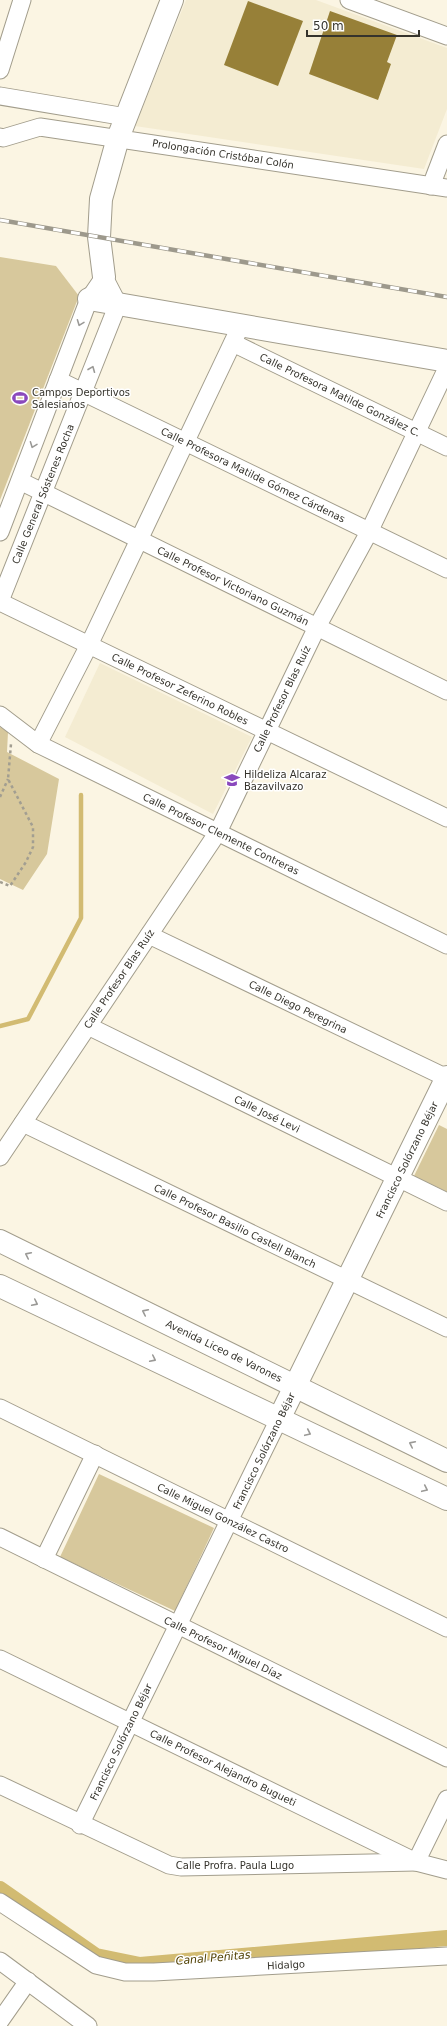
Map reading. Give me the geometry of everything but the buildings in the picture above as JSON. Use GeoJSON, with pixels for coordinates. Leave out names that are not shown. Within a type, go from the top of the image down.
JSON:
{"type":"FeatureCollection","features":[{"type":"Feature","properties":{"kind":"street"},"geometry":{"type":"LineString","coordinates":[[0,67],[22,0]]}},
{"type":"Feature","properties":{"kind":"street"},"geometry":{"type":"LineString","coordinates":[[118,304],[104,277],[99,237],[101,199],[118,138],[172,0]]}},
{"type":"Feature","properties":{"kind":"street"},"geometry":{"type":"LineString","coordinates":[[349,0],[447,36]]}},
{"type":"Feature","properties":{"kind":"street"},"geometry":{"type":"LineString","coordinates":[[0,96],[126,117]]}},
{"type":"Feature","properties":{"kind":"street","name":"Prolongación Cristóbal Colón"},"geometry":{"type":"LineString","coordinates":[[0,137],[3,138],[40,126],[439,187]]}},
{"type":"Feature","properties":{"kind":"street"},"geometry":{"type":"LineString","coordinates":[[439,187],[447,144]]}},
{"type":"Feature","properties":{"kind":"street"},"geometry":{"type":"LineString","coordinates":[[0,532],[89,299],[104,277]]}},
{"type":"Feature","properties":{"kind":"street"},"geometry":{"type":"LineString","coordinates":[[89,299],[118,304],[237,334],[447,361]]}},
{"type":"Feature","properties":{"kind":"street","name":"Calle General Sóstenes Rocha"},"geometry":{"type":"LineString","coordinates":[[0,601],[118,304]]}},
{"type":"Feature","properties":{"kind":"street"},"geometry":{"type":"LineString","coordinates":[[38,744],[89,645],[140,540],[237,334]]}},
{"type":"Feature","properties":{"kind":"street","name":"Calle Profesora Matilde González C."},"geometry":{"type":"LineString","coordinates":[[237,334],[417,433],[447,447]]}},
{"type":"Feature","properties":{"kind":"street","name":"Calle Profesor Blas Ruíz"},"geometry":{"type":"LineString","coordinates":[[0,1157],[218,832],[317,627],[370,532],[447,368]]}},
{"type":"Feature","properties":{"kind":"street","name":"Calle Profesora Matilde Gómez Cárdenas"},"geometry":{"type":"LineString","coordinates":[[58,380],[447,569]]}},
{"type":"Feature","properties":{"kind":"street","name":"Calle Profesor Victoriano Guzmán"},"geometry":{"type":"LineString","coordinates":[[20,481],[447,691]]}},
{"type":"Feature","properties":{"kind":"street","name":"Calle Profesor Zeferino Robles"},"geometry":{"type":"LineString","coordinates":[[0,601],[447,818]]}},
{"type":"Feature","properties":{"kind":"street","name":"Calle Profesor Clemente Contreras"},"geometry":{"type":"LineString","coordinates":[[0,715],[38,744],[447,945]]}},
{"type":"Feature","properties":{"kind":"street","name":"Calle Diego Peregrina"},"geometry":{"type":"LineString","coordinates":[[148,935],[447,1078]]}},
{"type":"Feature","properties":{"kind":"street","name":"Calle José Levi"},"geometry":{"type":"LineString","coordinates":[[88,1026],[447,1202]]}},
{"type":"Feature","properties":{"kind":"street","name":"Francisco Solórzano Béjar"},"geometry":{"type":"LineString","coordinates":[[80,1824],[447,1078]]}},
{"type":"Feature","properties":{"kind":"street","name":"Calle Profesor Basilio Castell Blanch"},"geometry":{"type":"LineString","coordinates":[[23,1123],[447,1328]]}},
{"type":"Feature","properties":{"kind":"street","name":"Avenida Liceo de Varones"},"geometry":{"type":"LineString","coordinates":[[0,1241],[447,1461]]}},
{"type":"Feature","properties":{"kind":"street"},"geometry":{"type":"LineString","coordinates":[[0,1286],[447,1499]]}},
{"type":"Feature","properties":{"kind":"street","name":"Calle Miguel González Castro"},"geometry":{"type":"LineString","coordinates":[[0,1408],[447,1628]]}},
{"type":"Feature","properties":{"kind":"street"},"geometry":{"type":"LineString","coordinates":[[44,1559],[95,1454]]}},
{"type":"Feature","properties":{"kind":"street","name":"Calle Profesor Miguel Díaz"},"geometry":{"type":"LineString","coordinates":[[0,1537],[447,1758]]}},
{"type":"Feature","properties":{"kind":"street","name":"Calle Profesor Alejandro Bugueti"},"geometry":{"type":"LineString","coordinates":[[0,1659],[416,1862],[447,1870]]}},
{"type":"Feature","properties":{"kind":"street","name":"Calle Profra. Paula Lugo"},"geometry":{"type":"LineString","coordinates":[[0,1785],[169,1865],[181,1867],[416,1862]]}},
{"type":"Feature","properties":{"kind":"street"},"geometry":{"type":"LineString","coordinates":[[416,1862],[447,1799]]}},
{"type":"Feature","properties":{"kind":"street","name":"Hidalgo"},"geometry":{"type":"LineString","coordinates":[[0,1902],[96,1965],[125,1972],[154,1972],[447,1956]]}},
{"type":"Feature","properties":{"kind":"street"},"geometry":{"type":"LineString","coordinates":[[0,1960],[88,2026]]}},
{"type":"Feature","properties":{"kind":"street"},"geometry":{"type":"LineString","coordinates":[[0,2021],[28,1981]]}},
{"type":"Feature","properties":{"kind":"path"},"geometry":{"type":"LineString","coordinates":[[0,797],[8,779],[11,742]]}},
{"type":"Feature","properties":{"kind":"path"},"geometry":{"type":"LineString","coordinates":[[0,882],[10,886],[26,862],[33,847],[33,827],[8,779]]}},
{"type":"Feature","properties":{"kind":"shaded area"},"geometry":{"type":"Polygon","coordinates":[[[186,0],[316,0],[447,48],[447,109],[424,169],[135,126],[186,0]]]}},
{"type":"Feature","properties":{"kind":"shaded area","name":"Campos Deportivos Salesianos"},"geometry":{"type":"Polygon","coordinates":[[[0,257],[56,266],[79,296],[0,500],[0,257]]]}},
{"type":"Feature","properties":{"kind":"shaded area"},"geometry":{"type":"Polygon","coordinates":[[[100,663],[252,737],[213,814],[65,737],[100,663]]]}},
{"type":"Feature","properties":{"kind":"shaded area"},"geometry":{"type":"Polygon","coordinates":[[[0,727],[8,732],[7,752],[59,779],[47,854],[23,890],[0,879],[0,727]]]}},
{"type":"Feature","properties":{"kind":"shaded area"},"geometry":{"type":"Polygon","coordinates":[[[439,1125],[447,1129],[447,1192],[414,1176],[439,1125]]]}},
{"type":"Feature","properties":{"kind":"shaded area"},"geometry":{"type":"Polygon","coordinates":[[[99,1474],[214,1528],[175,1611],[60,1557],[99,1474]]]}},
{"type":"Feature","properties":{"kind":"waterway"},"geometry":{"type":"LineString","coordinates":[[0,1026],[28,1019],[81,918],[81,795]]}},
{"type":"Feature","properties":{"kind":"waterway","name":"Canal Peñitas"},"geometry":{"type":"LineString","coordinates":[[0,1889],[96,1956],[140,1965],[447,1938]]}},
{"type":"Feature","properties":{"kind":"railway"},"geometry":{"type":"LineString","coordinates":[[0,220],[447,297]]}},
{"type":"Feature","properties":{"kind":"place","name":"Campos Deportivos Salesianos"},"geometry":{"type":"Point","coordinates":[20,398]}},
{"type":"Feature","properties":{"kind":"place","name":"Hildeliza Alcaraz Bazavilvazo"},"geometry":{"type":"Point","coordinates":[232,780]}}]}
